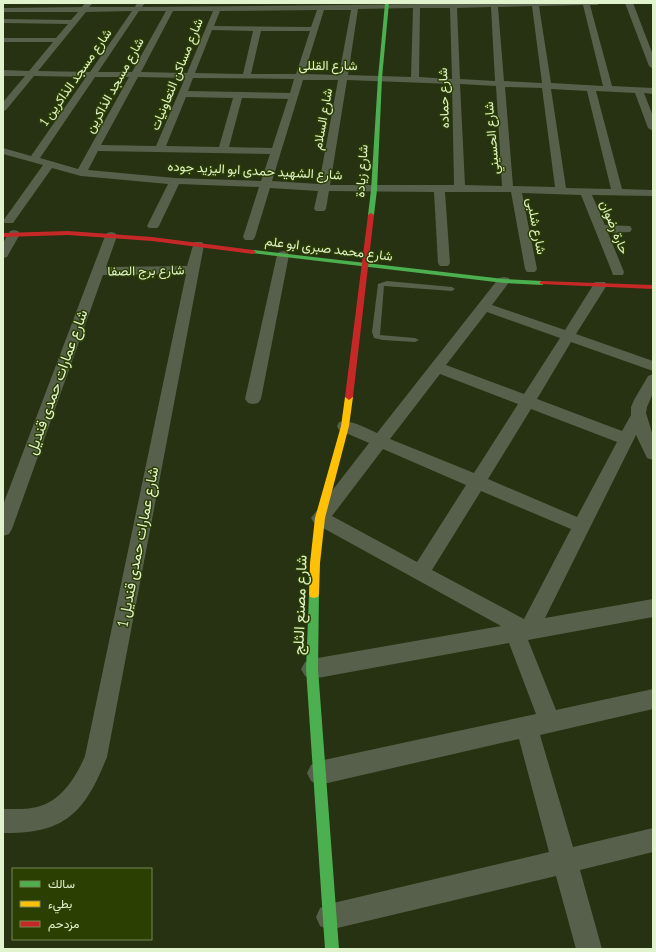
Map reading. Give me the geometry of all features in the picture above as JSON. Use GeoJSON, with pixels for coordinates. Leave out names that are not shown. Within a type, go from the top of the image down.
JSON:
{"type":"FeatureCollection","features":[{"type":"Feature","properties":{"kind":"street"},"geometry":{"type":"LineString","coordinates":[[13,10],[19,3]]}},
{"type":"Feature","properties":{"kind":"street"},"geometry":{"type":"LineString","coordinates":[[60,10],[66,3]]}},
{"type":"Feature","properties":{"kind":"street"},"geometry":{"type":"LineString","coordinates":[[586,3],[608,89]]}},
{"type":"Feature","properties":{"kind":"street"},"geometry":{"type":"LineString","coordinates":[[3,10],[60,10],[86,6],[139,6],[171,9],[217,9],[243,6],[320,8],[387,5],[597,3]]}},
{"type":"Feature","properties":{"kind":"street"},"geometry":{"type":"LineString","coordinates":[[629,3],[653,66]]}},
{"type":"Feature","properties":{"kind":"street","name":"شارع حماده"},"geometry":{"type":"LineString","coordinates":[[453,4],[460,189]]}},
{"type":"Feature","properties":{"kind":"street","name":"شارع الحسيني"},"geometry":{"type":"LineString","coordinates":[[494,4],[499,85],[512,189]]}},
{"type":"Feature","properties":{"kind":"street"},"geometry":{"type":"LineString","coordinates":[[535,4],[561,191]]}},
{"type":"Feature","properties":{"kind":"street","name":"شارع زيادة"},"geometry":{"type":"LineString","coordinates":[[365,266],[374,190],[380,78],[387,5]]}},
{"type":"Feature","properties":{"kind":"street"},"geometry":{"type":"LineString","coordinates":[[415,80],[417,5]]}},
{"type":"Feature","properties":{"kind":"street"},"geometry":{"type":"LineString","coordinates":[[3,108],[41,62],[46,51],[86,6]]}},
{"type":"Feature","properties":{"kind":"street","name":"شارع مسجد الذاكرين 1"},"geometry":{"type":"LineString","coordinates":[[34,159],[139,6]]}},
{"type":"Feature","properties":{"kind":"street","name":"شارع السلام"},"geometry":{"type":"LineString","coordinates":[[320,208],[356,6]]}},
{"type":"Feature","properties":{"kind":"street"},"geometry":{"type":"LineString","coordinates":[[249,237],[294,96],[320,8]]}},
{"type":"Feature","properties":{"kind":"street","name":"شارع مسجد الذاكرين"},"geometry":{"type":"LineString","coordinates":[[81,173],[171,9]]}},
{"type":"Feature","properties":{"kind":"street","name":"شارع مساكن التعاونيات"},"geometry":{"type":"LineString","coordinates":[[160,149],[217,9]]}},
{"type":"Feature","properties":{"kind":"street"},"geometry":{"type":"LineString","coordinates":[[3,21],[73,22]]}},
{"type":"Feature","properties":{"kind":"street"},"geometry":{"type":"LineString","coordinates":[[3,40],[21,22]]}},
{"type":"Feature","properties":{"kind":"street"},"geometry":{"type":"LineString","coordinates":[[209,28],[314,29]]}},
{"type":"Feature","properties":{"kind":"street"},"geometry":{"type":"LineString","coordinates":[[246,77],[258,28]]}},
{"type":"Feature","properties":{"kind":"street"},"geometry":{"type":"LineString","coordinates":[[3,40],[61,34]]}},
{"type":"Feature","properties":{"kind":"street"},"geometry":{"type":"LineString","coordinates":[[26,62],[41,62]]}},
{"type":"Feature","properties":{"kind":"street","name":"شارع القللى"},"geometry":{"type":"LineString","coordinates":[[3,73],[380,78],[499,85],[653,91]]}},
{"type":"Feature","properties":{"kind":"street"},"geometry":{"type":"LineString","coordinates":[[9,84],[22,85]]}},
{"type":"Feature","properties":{"kind":"street"},"geometry":{"type":"LineString","coordinates":[[591,89],[617,193]]}},
{"type":"Feature","properties":{"kind":"street"},"geometry":{"type":"LineString","coordinates":[[639,90],[653,128]]}},
{"type":"Feature","properties":{"kind":"street"},"geometry":{"type":"LineString","coordinates":[[182,94],[294,96]]}},
{"type":"Feature","properties":{"kind":"street"},"geometry":{"type":"LineString","coordinates":[[222,150],[238,95]]}},
{"type":"Feature","properties":{"kind":"street"},"geometry":{"type":"LineString","coordinates":[[94,148],[276,151]]}},
{"type":"Feature","properties":{"kind":"street","name":"شارع الشهيد حمدى ابو اليزيد جوده"},"geometry":{"type":"LineString","coordinates":[[4,153],[34,159],[81,173],[175,181],[374,190],[512,189],[652,195]]}},
{"type":"Feature","properties":{"kind":"street"},"geometry":{"type":"LineString","coordinates":[[9,221],[49,164]]}},
{"type":"Feature","properties":{"kind":"street"},"geometry":{"type":"LineString","coordinates":[[153,226],[175,181]]}},
{"type":"Feature","properties":{"kind":"street"},"geometry":{"type":"LineString","coordinates":[[439,189],[444,262]]}},
{"type":"Feature","properties":{"kind":"street","name":"شارع شلبى"},"geometry":{"type":"LineString","coordinates":[[512,189],[531,269]]}},
{"type":"Feature","properties":{"kind":"street","name":"حارة رضوان"},"geometry":{"type":"LineString","coordinates":[[585,192],[618,272]]}},
{"type":"Feature","properties":{"kind":"street"},"geometry":{"type":"LineString","coordinates":[[601,229],[626,230]]}},
{"type":"Feature","properties":{"kind":"street","name":"شارع محمد صبرى ابو علم"},"geometry":{"type":"LineString","coordinates":[[8,235],[68,233],[111,236],[504,281],[653,287]]}},
{"type":"Feature","properties":{"kind":"street"},"geometry":{"type":"LineString","coordinates":[[3,254],[8,235]]}},
{"type":"Feature","properties":{"kind":"street","name":"شارع عمارات حمدى قنديل"},"geometry":{"type":"LineString","coordinates":[[3,529],[111,236]]}},
{"type":"Feature","properties":{"kind":"street","name":"شارع عمارات حمدى قنديل 1"},"geometry":{"type":"LineString","coordinates":[[3,821],[33,820],[51,815],[67,804],[80,790],[89,775],[96,757],[198,245]]}},
{"type":"Feature","properties":{"kind":"street"},"geometry":{"type":"LineString","coordinates":[[253,399],[284,255]]}},
{"type":"Feature","properties":{"kind":"street","name":"شارع مصنع الثلج"},"geometry":{"type":"LineString","coordinates":[[332,949],[312,670],[316,540],[320,518],[345,426],[365,266]]}},
{"type":"Feature","properties":{"kind":"street","name":"شارع برج الصفا"},"geometry":{"type":"LineString","coordinates":[[98,271],[193,270]]}},
{"type":"Feature","properties":{"kind":"street"},"geometry":{"type":"LineString","coordinates":[[504,281],[320,518],[421,572],[521,632]]}},
{"type":"Feature","properties":{"kind":"street"},"geometry":{"type":"LineString","coordinates":[[421,572],[600,285]]}},
{"type":"Feature","properties":{"kind":"street"},"geometry":{"type":"LineString","coordinates":[[484,307],[653,366]]}},
{"type":"Feature","properties":{"kind":"street"},"geometry":{"type":"LineString","coordinates":[[437,367],[626,439]]}},
{"type":"Feature","properties":{"kind":"street"},"geometry":{"type":"LineString","coordinates":[[653,378],[640,403],[639,414],[641,426],[650,438],[653,454]]}},
{"type":"Feature","properties":{"kind":"street"},"geometry":{"type":"LineString","coordinates":[[589,949],[565,862],[521,632],[581,526],[639,414]]}},
{"type":"Feature","properties":{"kind":"street"},"geometry":{"type":"LineString","coordinates":[[345,426],[581,526]]}},
{"type":"Feature","properties":{"kind":"street"},"geometry":{"type":"LineString","coordinates":[[312,670],[653,608]]}},
{"type":"Feature","properties":{"kind":"street"},"geometry":{"type":"LineString","coordinates":[[319,773],[653,699]]}},
{"type":"Feature","properties":{"kind":"street"},"geometry":{"type":"LineString","coordinates":[[329,917],[653,840]]}},
{"type":"Feature","properties":{"kind":"lane"},"geometry":{"type":"LineString","coordinates":[[400,284],[403,270]]}},
{"type":"Feature","properties":{"kind":"lane"},"geometry":{"type":"LineString","coordinates":[[415,340],[383,338],[377,334],[380,286],[383,283],[452,289]]}},
{"type":"Feature","properties":{"kind":"traffic: fast"},"geometry":{"type":"LineString","coordinates":[[371,215],[374,190],[380,78],[387,3]]}},
{"type":"Feature","properties":{"kind":"traffic: fast"},"geometry":{"type":"LineString","coordinates":[[253,252],[504,281],[542,283]]}},
{"type":"Feature","properties":{"kind":"traffic: fast"},"geometry":{"type":"LineString","coordinates":[[314,594],[312,669],[332,949]]}},
{"type":"Feature","properties":{"kind":"traffic: slow"},"geometry":{"type":"LineString","coordinates":[[314,594],[315,563],[320,518],[345,426],[349,397]]}},
{"type":"Feature","properties":{"kind":"traffic: jam"},"geometry":{"type":"LineString","coordinates":[[349,397],[371,215]]}},
{"type":"Feature","properties":{"kind":"traffic: jam"},"geometry":{"type":"LineString","coordinates":[[3,235],[68,233],[152,239],[253,252]]}},
{"type":"Feature","properties":{"kind":"traffic: jam"},"geometry":{"type":"LineString","coordinates":[[542,283],[653,287]]}}]}
